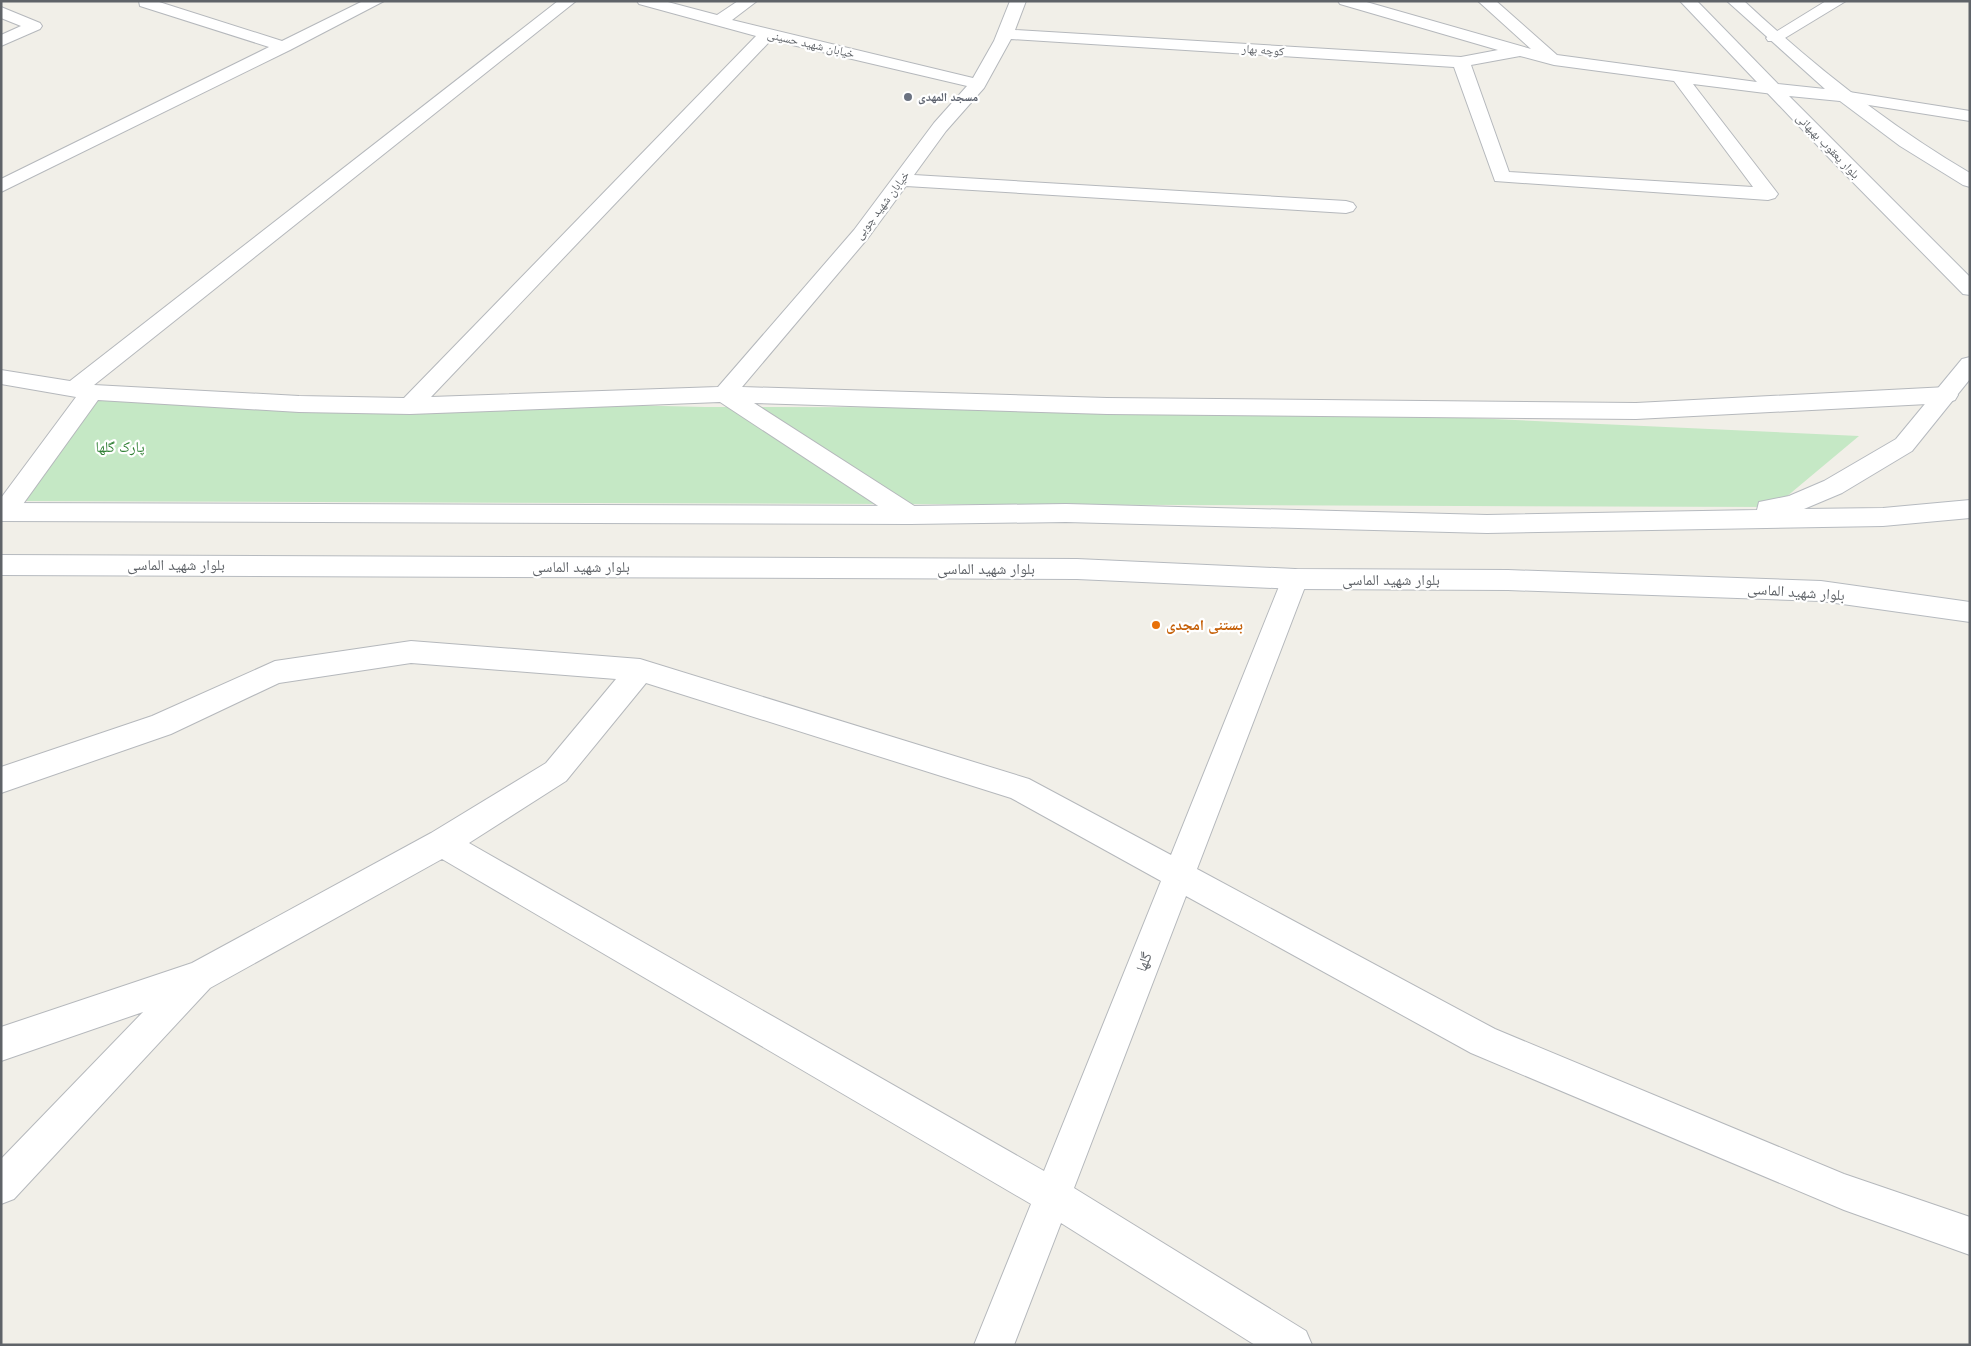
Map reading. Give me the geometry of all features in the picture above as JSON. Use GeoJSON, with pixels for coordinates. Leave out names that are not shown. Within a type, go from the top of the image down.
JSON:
{"type":"FeatureCollection","features":[{"type":"Feature","properties":{"kind":"street"},"geometry":{"type":"LineString","coordinates":[[1,186],[376,1]]}},
{"type":"Feature","properties":{"kind":"street"},"geometry":{"type":"LineString","coordinates":[[3,512],[83,390],[568,1]]}},
{"type":"Feature","properties":{"kind":"street","name":"خیابان شهید حسینی"},"geometry":{"type":"LineString","coordinates":[[645,1],[767,34],[978,84]]}},
{"type":"Feature","properties":{"kind":"street"},"geometry":{"type":"LineString","coordinates":[[719,21],[749,1]]}},
{"type":"Feature","properties":{"kind":"street","name":"خیابان شهید چوبی"},"geometry":{"type":"LineString","coordinates":[[724,394],[861,234],[940,127],[978,84],[1005,34],[1018,1]]}},
{"type":"Feature","properties":{"kind":"street"},"geometry":{"type":"LineString","coordinates":[[1346,1],[1554,60],[1681,79],[1843,96],[1970,116]]}},
{"type":"Feature","properties":{"kind":"street"},"geometry":{"type":"LineString","coordinates":[[1486,1],[1554,60]]}},
{"type":"Feature","properties":{"kind":"street","name":"بلوار یعقوب بهبهانی"},"geometry":{"type":"LineString","coordinates":[[1688,1],[1970,289]]}},
{"type":"Feature","properties":{"kind":"street"},"geometry":{"type":"LineString","coordinates":[[1735,1],[1774,38],[1843,96],[1940,163],[1970,181]]}},
{"type":"Feature","properties":{"kind":"street"},"geometry":{"type":"LineString","coordinates":[[1774,38],[1838,1]]}},
{"type":"Feature","properties":{"kind":"street"},"geometry":{"type":"LineString","coordinates":[[146,3],[284,47]]}},
{"type":"Feature","properties":{"kind":"street"},"geometry":{"type":"LineString","coordinates":[[1,12],[34,26],[1,40]]}},
{"type":"Feature","properties":{"kind":"street"},"geometry":{"type":"LineString","coordinates":[[410,406],[767,34]]}},
{"type":"Feature","properties":{"kind":"street","name":"کوچه بهار"},"geometry":{"type":"LineString","coordinates":[[1005,34],[1461,62],[1520,51]]}},
{"type":"Feature","properties":{"kind":"street"},"geometry":{"type":"LineString","coordinates":[[1461,62],[1502,177],[1768,194],[1681,79]]}},
{"type":"Feature","properties":{"kind":"street"},"geometry":{"type":"LineString","coordinates":[[901,180],[1346,207]]}},
{"type":"Feature","properties":{"kind":"street"},"geometry":{"type":"LineString","coordinates":[[1930,248],[1970,295]]}},
{"type":"Feature","properties":{"kind":"street"},"geometry":{"type":"LineString","coordinates":[[1686,522],[1794,504],[1833,486],[1904,445],[1947,395],[1970,364]]}},
{"type":"Feature","properties":{"kind":"street"},"geometry":{"type":"LineString","coordinates":[[1,377],[83,390],[299,404],[410,406],[724,394],[1107,406],[1636,411],[1947,395]]}},
{"type":"Feature","properties":{"kind":"street"},"geometry":{"type":"LineString","coordinates":[[724,394],[910,515]]}},
{"type":"Feature","properties":{"kind":"street"},"geometry":{"type":"LineString","coordinates":[[3,512],[910,515],[1066,513],[1487,524],[1686,522],[1965,513]]}},
{"type":"Feature","properties":{"kind":"street","name":"بلوار شهید الماسی"},"geometry":{"type":"LineString","coordinates":[[1,564],[1077,569],[1295,579],[1508,580],[1821,591],[1970,612]]}},
{"type":"Feature","properties":{"kind":"street","name":"گلها"},"geometry":{"type":"LineString","coordinates":[[994,1345],[1295,579]]}},
{"type":"Feature","properties":{"kind":"street"},"geometry":{"type":"LineString","coordinates":[[1,780],[161,725],[276,672],[411,652],[640,670],[1020,788],[1483,1041],[1844,1192],[1970,1236]]}},
{"type":"Feature","properties":{"kind":"street"},"geometry":{"type":"LineString","coordinates":[[1,1044],[200,976],[442,843],[556,772],[640,670]]}},
{"type":"Feature","properties":{"kind":"street"},"geometry":{"type":"LineString","coordinates":[[442,843],[1052,1196],[1292,1345]]}},
{"type":"Feature","properties":{"kind":"street"},"geometry":{"type":"LineString","coordinates":[[1,1186],[200,976]]}},
{"type":"Feature","properties":{"kind":"green space","name":"پارک گلها"},"geometry":{"type":"Polygon","coordinates":[[[92,392],[705,407],[1255,408],[1859,436],[1774,507],[12,501],[92,392]]]}},
{"type":"Feature","properties":{"kind":"place","name":"مسجد المهدی"},"geometry":{"type":"Point","coordinates":[908,97]}},
{"type":"Feature","properties":{"kind":"place","name":"بستنی امجدی"},"geometry":{"type":"Point","coordinates":[1156,625]}}]}
